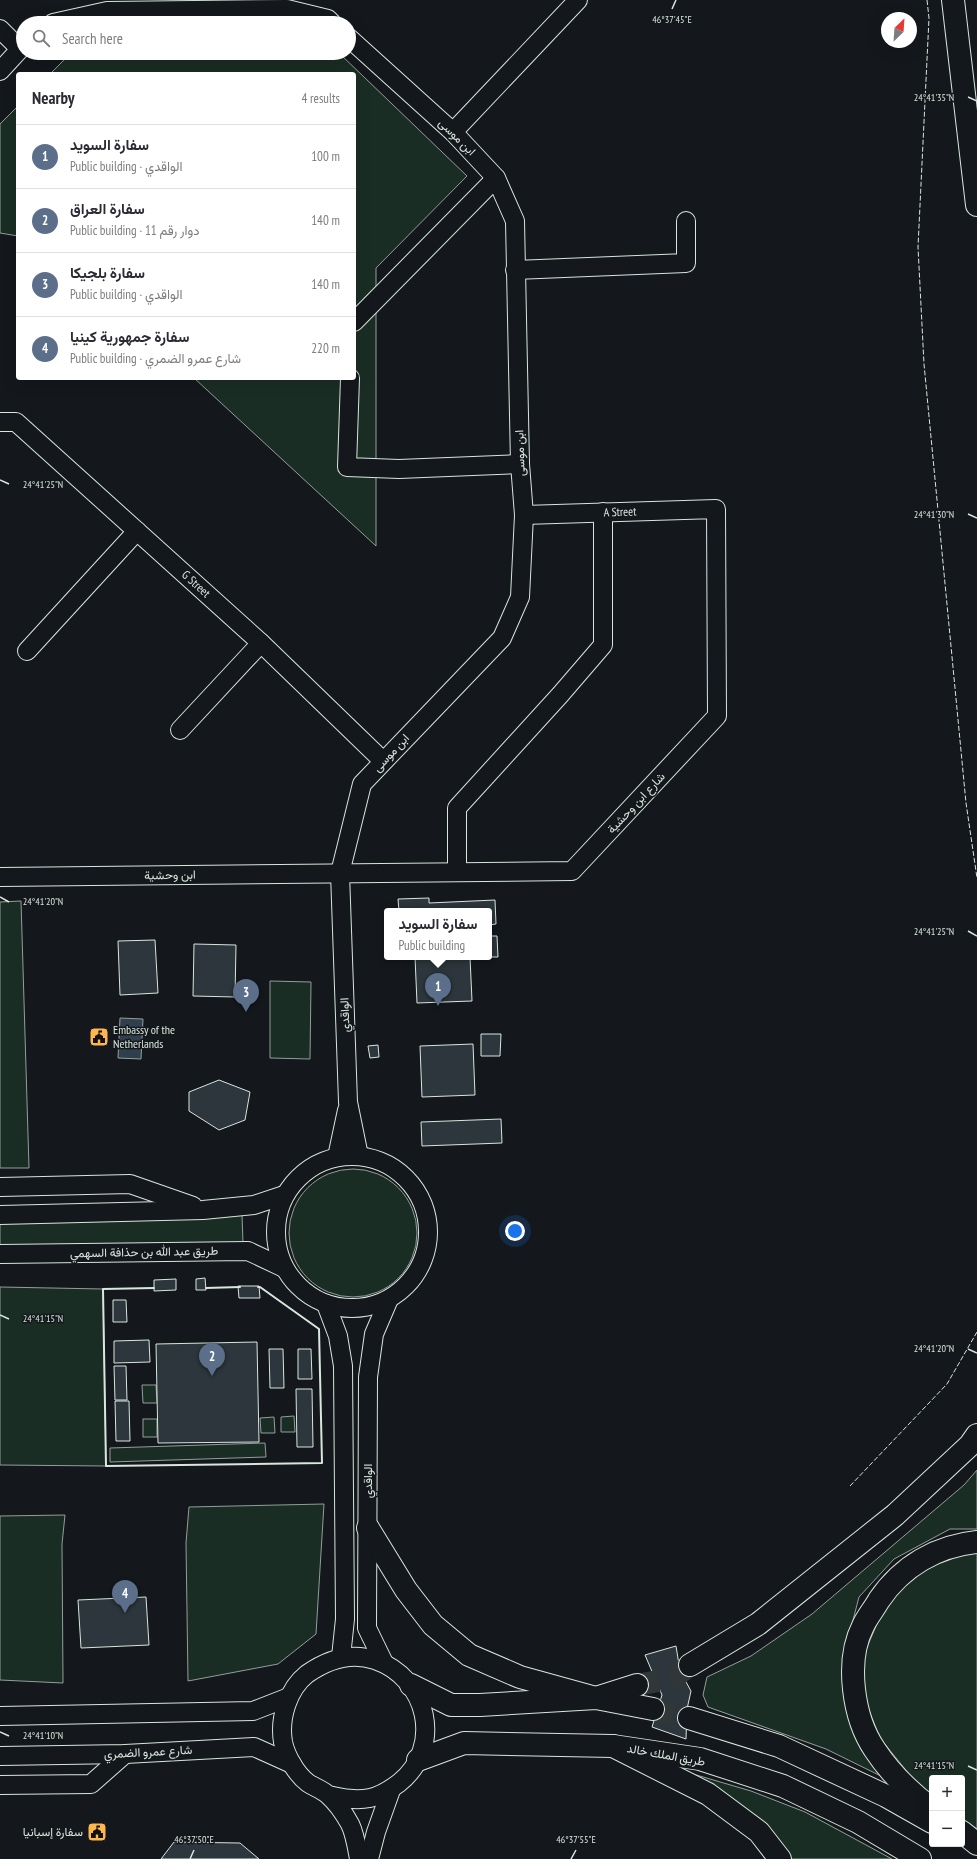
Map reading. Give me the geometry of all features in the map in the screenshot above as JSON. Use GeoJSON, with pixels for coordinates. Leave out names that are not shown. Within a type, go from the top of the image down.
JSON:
{"type":"FeatureCollection","features":[{"type":"Feature","properties":{"kind":"main road"},"geometry":{"type":"LineString","coordinates":[[953,0],[977,205]]}},
{"type":"Feature","properties":{"kind":"main road"},"geometry":{"type":"LineString","coordinates":[[690,1665],[758,1624],[889,1520],[970,1445],[977,1435]]}},
{"type":"Feature","properties":{"kind":"main road"},"geometry":{"type":"LineString","coordinates":[[368,1528],[406,1590],[433,1625],[469,1655],[520,1677],[596,1698],[653,1709]]}},
{"type":"Feature","properties":{"kind":"main road"},"geometry":{"type":"LineString","coordinates":[[929,1806],[894,1774],[874,1749],[860,1718],[853,1689],[854,1657],[862,1626],[889,1586],[917,1561],[957,1544],[977,1542]]}},
{"type":"Feature","properties":{"kind":"main road"},"geometry":{"type":"LineString","coordinates":[[411,1685],[451,1705],[480,1705],[596,1698],[638,1684]]}},
{"type":"Feature","properties":{"kind":"main road"},"geometry":{"type":"LineString","coordinates":[[690,1718],[779,1746],[886,1796],[929,1820]]}},
{"type":"Feature","properties":{"kind":"main road","name":"طريق الملك خالد"},"geometry":{"type":"LineString","coordinates":[[418,1760],[464,1743],[613,1746],[700,1759],[783,1786],[858,1822],[920,1859]]}},
{"type":"Feature","properties":{"kind":"main road"},"geometry":{"type":"LineString","coordinates":[[613,1746],[708,1794],[758,1832],[780,1859]]}},
{"type":"Feature","properties":{"kind":"main road"},"geometry":{"type":"LineString","coordinates":[[965,1834],[977,1844]]}},
{"type":"Feature","properties":{"kind":"main road"},"geometry":{"type":"LineString","coordinates":[[965,1842],[977,1848]]}},
{"type":"Feature","properties":{"kind":"street"},"geometry":{"type":"LineString","coordinates":[[453,132],[578,0]]}},
{"type":"Feature","properties":{"kind":"street"},"geometry":{"type":"LineString","coordinates":[[84,16],[106,11],[219,5],[287,9],[316,16]]}},
{"type":"Feature","properties":{"kind":"street"},"geometry":{"type":"LineString","coordinates":[[0,29],[16,43]]}},
{"type":"Feature","properties":{"kind":"street","name":"ابن موسى"},"geometry":{"type":"LineString","coordinates":[[340,873],[362,784],[502,638],[520,597],[524,514],[520,464],[515,221],[496,178],[453,132],[356,44]]}},
{"type":"Feature","properties":{"kind":"street"},"geometry":{"type":"LineString","coordinates":[[0,70],[16,54]]}},
{"type":"Feature","properties":{"kind":"street"},"geometry":{"type":"LineString","coordinates":[[356,320],[496,178]]}},
{"type":"Feature","properties":{"kind":"street"},"geometry":{"type":"LineString","coordinates":[[515,270],[686,263],[686,221]]}},
{"type":"Feature","properties":{"kind":"street"},"geometry":{"type":"LineString","coordinates":[[350,380],[346,467],[399,469],[520,464]]}},
{"type":"Feature","properties":{"kind":"street","name":"G Street"},"geometry":{"type":"LineString","coordinates":[[0,422],[16,422],[261,643],[383,761]]}},
{"type":"Feature","properties":{"kind":"street","name":"A Street"},"geometry":{"type":"LineString","coordinates":[[524,514],[716,509]]}},
{"type":"Feature","properties":{"kind":"street","name":"شارع ابن وحشية"},"geometry":{"type":"LineString","coordinates":[[340,873],[572,871],[717,716],[716,509]]}},
{"type":"Feature","properties":{"kind":"street"},"geometry":{"type":"LineString","coordinates":[[457,872],[457,808],[560,696],[602,645],[603,512]]}},
{"type":"Feature","properties":{"kind":"street"},"geometry":{"type":"LineString","coordinates":[[27,651],[136,530]]}},
{"type":"Feature","properties":{"kind":"street"},"geometry":{"type":"LineString","coordinates":[[180,730],[261,643]]}},
{"type":"Feature","properties":{"kind":"street","name":"ابن وحشية"},"geometry":{"type":"LineString","coordinates":[[0,877],[340,873]]}},
{"type":"Feature","properties":{"kind":"street","name":"الواقدي"},"geometry":{"type":"LineString","coordinates":[[340,873],[348,1102],[360,1156]]}},
{"type":"Feature","properties":{"kind":"street"},"geometry":{"type":"LineString","coordinates":[[337,1157],[348,1102]]}},
{"type":"Feature","properties":{"kind":"street"},"geometry":{"type":"LineString","coordinates":[[360,1156],[383,1162],[403,1176],[418,1194],[427,1217],[428,1241],[421,1264],[408,1284],[389,1299],[374,1305],[358,1308],[342,1308],[326,1304],[302,1290],[284,1268],[276,1244],[276,1219],[284,1195],[298,1178],[316,1164],[337,1157],[360,1156]]}},
{"type":"Feature","properties":{"kind":"street"},"geometry":{"type":"LineString","coordinates":[[0,1187],[130,1184],[203,1210]]}},
{"type":"Feature","properties":{"kind":"street"},"geometry":{"type":"LineString","coordinates":[[0,1215],[203,1210],[254,1205],[284,1195]]}},
{"type":"Feature","properties":{"kind":"street","name":"طريق عبد الله بن حذافة السهمي"},"geometry":{"type":"LineString","coordinates":[[0,1254],[248,1251],[284,1268]]}},
{"type":"Feature","properties":{"kind":"street","name":"الواقدي"},"geometry":{"type":"LineString","coordinates":[[384,1663],[367,1628],[368,1377],[374,1334],[389,1299]]}},
{"type":"Feature","properties":{"kind":"street","name":"الواقدي"},"geometry":{"type":"LineString","coordinates":[[326,1304],[338,1336],[343,1366],[345,1618],[341,1657]]}},
{"type":"Feature","properties":{"kind":"street"},"geometry":{"type":"LineString","coordinates":[[328,1795],[349,1799],[371,1798],[391,1790],[406,1777],[418,1760],[424,1742],[425,1722],[421,1703],[411,1685],[399,1673],[384,1663],[370,1658],[356,1656],[341,1657],[320,1665],[302,1678],[289,1697],[282,1719],[283,1742],[292,1764],[307,1782],[328,1795],[351,1825],[359,1859]]}},
{"type":"Feature","properties":{"kind":"street"},"geometry":{"type":"LineString","coordinates":[[0,1716],[252,1711],[289,1697]]}},
{"type":"Feature","properties":{"kind":"street","name":"شارع عمرو الضمري"},"geometry":{"type":"LineString","coordinates":[[0,1756],[125,1754],[254,1747],[292,1764]]}},
{"type":"Feature","properties":{"kind":"street"},"geometry":{"type":"LineString","coordinates":[[0,1785],[91,1784],[125,1754]]}},
{"type":"Feature","properties":{"kind":"street"},"geometry":{"type":"LineString","coordinates":[[369,1859],[376,1832],[391,1790]]}},
{"type":"Feature","properties":{"kind":"green space"},"geometry":{"type":"Polygon","coordinates":[[[64,60],[346,60],[467,176],[376,268],[376,546],[196,380],[356,380],[356,72],[52,72],[64,60]]]}},
{"type":"Feature","properties":{"kind":"green space"},"geometry":{"type":"Polygon","coordinates":[[[16,108],[16,236],[0,233],[0,124],[16,108]]]}},
{"type":"Feature","properties":{"kind":"green space"},"geometry":{"type":"Polygon","coordinates":[[[21,901],[29,1168],[0,1168],[0,902],[21,901]]]}},
{"type":"Feature","properties":{"kind":"green space"},"geometry":{"type":"Polygon","coordinates":[[[270,981],[311,982],[310,1059],[270,1058],[270,981]]]}},
{"type":"Feature","properties":{"kind":"green space"},"geometry":{"type":"Polygon","coordinates":[[[347,1169],[359,1169],[377,1174],[398,1188],[412,1209],[416,1221],[416,1245],[412,1257],[398,1278],[388,1286],[372,1294],[359,1297],[347,1297],[329,1292],[308,1278],[300,1268],[292,1252],[289,1239],[289,1227],[294,1209],[308,1188],[318,1180],[334,1172],[347,1169]]]}},
{"type":"Feature","properties":{"kind":"green space"},"geometry":{"type":"Polygon","coordinates":[[[242,1215],[243,1243],[0,1248],[0,1220],[242,1215]]]}},
{"type":"Feature","properties":{"kind":"green space"},"geometry":{"type":"Polygon","coordinates":[[[0,1287],[103,1289],[106,1466],[0,1465],[0,1287]]]}},
{"type":"Feature","properties":{"kind":"green space"},"geometry":{"type":"Polygon","coordinates":[[[142,1385],[156,1385],[157,1403],[143,1403],[142,1385]]]}},
{"type":"Feature","properties":{"kind":"green space"},"geometry":{"type":"Polygon","coordinates":[[[294,1416],[295,1432],[281,1432],[281,1417],[294,1416]]]}},
{"type":"Feature","properties":{"kind":"green space"},"geometry":{"type":"Polygon","coordinates":[[[274,1417],[275,1433],[261,1433],[260,1418],[274,1417]]]}},
{"type":"Feature","properties":{"kind":"green space"},"geometry":{"type":"Polygon","coordinates":[[[143,1419],[157,1419],[157,1437],[143,1437],[143,1419]]]}},
{"type":"Feature","properties":{"kind":"green space"},"geometry":{"type":"Polygon","coordinates":[[[265,1443],[266,1457],[110,1462],[110,1448],[265,1443]]]}},
{"type":"Feature","properties":{"kind":"green space"},"geometry":{"type":"Polygon","coordinates":[[[977,1470],[977,1529],[950,1529],[894,1559],[859,1597],[845,1651],[849,1720],[874,1765],[887,1779],[826,1749],[708,1707],[703,1695],[707,1677],[751,1656],[812,1614],[964,1485],[977,1470]]]}},
{"type":"Feature","properties":{"kind":"green space"},"geometry":{"type":"Polygon","coordinates":[[[324,1504],[316,1634],[278,1664],[188,1681],[186,1543],[189,1507],[324,1504]]]}},
{"type":"Feature","properties":{"kind":"green space"},"geometry":{"type":"Polygon","coordinates":[[[65,1515],[62,1544],[63,1683],[0,1680],[0,1516],[65,1515]]]}},
{"type":"Feature","properties":{"kind":"green space"},"geometry":{"type":"Polygon","coordinates":[[[977,1551],[977,1829],[965,1820],[965,1775],[929,1775],[929,1793],[917,1784],[880,1738],[864,1698],[864,1654],[880,1617],[907,1581],[944,1556],[977,1551]]]}},
{"type":"Feature","properties":{"kind":"green space"},"geometry":{"type":"Polygon","coordinates":[[[693,1774],[751,1791],[805,1812],[892,1859],[791,1859],[757,1822],[693,1774]]]}},
{"type":"Feature","properties":{"kind":"water"},"geometry":{"type":"Polygon","coordinates":[[[120,1018],[143,1019],[141,1059],[118,1058],[120,1018]]]}},
{"type":"Feature","properties":{"kind":"building"},"geometry":{"type":"Polygon","coordinates":[[[429,898],[429,903],[495,900],[496,924],[492,925],[492,908],[399,908],[398,899],[429,898]]]}},
{"type":"Feature","properties":{"kind":"building"},"geometry":{"type":"Polygon","coordinates":[[[492,936],[497,936],[498,957],[492,957],[492,936]]]}},
{"type":"Feature","properties":{"kind":"building"},"geometry":{"type":"Polygon","coordinates":[[[155,940],[158,993],[120,995],[118,941],[155,940]]]}},
{"type":"Feature","properties":{"kind":"building"},"geometry":{"type":"Polygon","coordinates":[[[194,944],[236,945],[235,997],[193,996],[194,944]]]}},
{"type":"Feature","properties":{"kind":"building"},"geometry":{"type":"Polygon","coordinates":[[[415,960],[470,960],[472,1001],[417,1003],[415,960]]]}},
{"type":"Feature","properties":{"kind":"building"},"geometry":{"type":"Polygon","coordinates":[[[481,1034],[501,1034],[500,1056],[481,1056],[481,1034]]]}},
{"type":"Feature","properties":{"kind":"building"},"geometry":{"type":"Polygon","coordinates":[[[473,1044],[475,1095],[422,1097],[420,1046],[473,1044]]]}},
{"type":"Feature","properties":{"kind":"building"},"geometry":{"type":"Polygon","coordinates":[[[378,1045],[379,1057],[370,1058],[368,1046],[378,1045]]]}},
{"type":"Feature","properties":{"kind":"building"},"geometry":{"type":"Polygon","coordinates":[[[219,1080],[250,1092],[245,1120],[219,1130],[189,1111],[189,1092],[219,1080]]]}},
{"type":"Feature","properties":{"kind":"building"},"geometry":{"type":"Polygon","coordinates":[[[501,1119],[502,1143],[422,1146],[421,1122],[501,1119]]]}},
{"type":"Feature","properties":{"kind":"building"},"geometry":{"type":"Polygon","coordinates":[[[205,1278],[206,1290],[196,1290],[196,1279],[205,1278]]]}},
{"type":"Feature","properties":{"kind":"building"},"geometry":{"type":"Polygon","coordinates":[[[176,1279],[176,1290],[154,1291],[154,1280],[176,1279]]]}},
{"type":"Feature","properties":{"kind":"building"},"geometry":{"type":"Polygon","coordinates":[[[238,1286],[259,1286],[260,1298],[239,1298],[238,1286]]]}},
{"type":"Feature","properties":{"kind":"building"},"geometry":{"type":"Polygon","coordinates":[[[113,1300],[126,1300],[127,1322],[113,1322],[113,1300]]]}},
{"type":"Feature","properties":{"kind":"building"},"geometry":{"type":"Polygon","coordinates":[[[149,1340],[150,1362],[114,1363],[114,1341],[149,1340]]]}},
{"type":"Feature","properties":{"kind":"building"},"geometry":{"type":"Polygon","coordinates":[[[257,1342],[259,1442],[158,1443],[156,1344],[257,1342]]]}},
{"type":"Feature","properties":{"kind":"building"},"geometry":{"type":"Polygon","coordinates":[[[269,1349],[283,1349],[284,1388],[270,1388],[269,1349]]]}},
{"type":"Feature","properties":{"kind":"building"},"geometry":{"type":"Polygon","coordinates":[[[298,1349],[311,1349],[312,1379],[298,1379],[298,1349]]]}},
{"type":"Feature","properties":{"kind":"building"},"geometry":{"type":"Polygon","coordinates":[[[114,1366],[126,1366],[127,1400],[115,1400],[114,1366]]]}},
{"type":"Feature","properties":{"kind":"building"},"geometry":{"type":"Polygon","coordinates":[[[296,1389],[312,1389],[313,1447],[297,1447],[296,1389]]]}},
{"type":"Feature","properties":{"kind":"building"},"geometry":{"type":"Polygon","coordinates":[[[115,1401],[129,1401],[130,1441],[116,1441],[115,1401]]]}},
{"type":"Feature","properties":{"kind":"building"},"geometry":{"type":"Polygon","coordinates":[[[146,1597],[149,1645],[81,1648],[78,1600],[146,1597]]]}},
{"type":"Feature","properties":{"kind":"building"},"geometry":{"type":"Polygon","coordinates":[[[676,1646],[680,1671],[691,1691],[687,1709],[686,1739],[652,1727],[662,1695],[645,1655],[676,1646]]]}},
{"type":"Feature","properties":{"kind":"building"},"geometry":{"type":"Polygon","coordinates":[[[174,1842],[240,1843],[259,1859],[161,1859],[174,1842]]]}},
{"type":"Feature","properties":{"kind":"tunnel"},"geometry":{"type":"LineString","coordinates":[[637,1685],[674,1678],[690,1665]]}},
{"type":"Feature","properties":{"kind":"tunnel"},"geometry":{"type":"LineString","coordinates":[[653,1709],[689,1718]]}},
{"type":"Feature","properties":{"kind":"fence"},"geometry":{"type":"LineString","coordinates":[[927,0],[929,18],[918,247],[924,364],[966,803],[977,878]]}},
{"type":"Feature","properties":{"kind":"fence"},"geometry":{"type":"LineString","coordinates":[[850,1486],[947,1384],[977,1332]]}},
{"type":"Feature","properties":{"kind":"wall"},"geometry":{"type":"LineString","coordinates":[[206,1288],[240,1287]]}},
{"type":"Feature","properties":{"kind":"wall"},"geometry":{"type":"LineString","coordinates":[[154,1288],[103,1289],[106,1466],[322,1463],[319,1329],[258,1287]]}},
{"type":"Feature","properties":{"kind":"place","name":"سفارة السويد"},"geometry":{"type":"Point","coordinates":[438,1006]}},
{"type":"Feature","properties":{"kind":"place","name":"سفارة بلجيكا"},"geometry":{"type":"Point","coordinates":[246,1012]}},
{"type":"Feature","properties":{"kind":"place","name":"Embassy of the Netherlands"},"geometry":{"type":"Point","coordinates":[99,1037]}},
{"type":"Feature","properties":{"kind":"place","name":"سفارة العراق"},"geometry":{"type":"Point","coordinates":[212,1376]}},
{"type":"Feature","properties":{"kind":"place","name":"سفارة جمهورية كينيا"},"geometry":{"type":"Point","coordinates":[125,1613]}},
{"type":"Feature","properties":{"kind":"place","name":"سفارة إسبانيا"},"geometry":{"type":"Point","coordinates":[97,1832]}}]}
